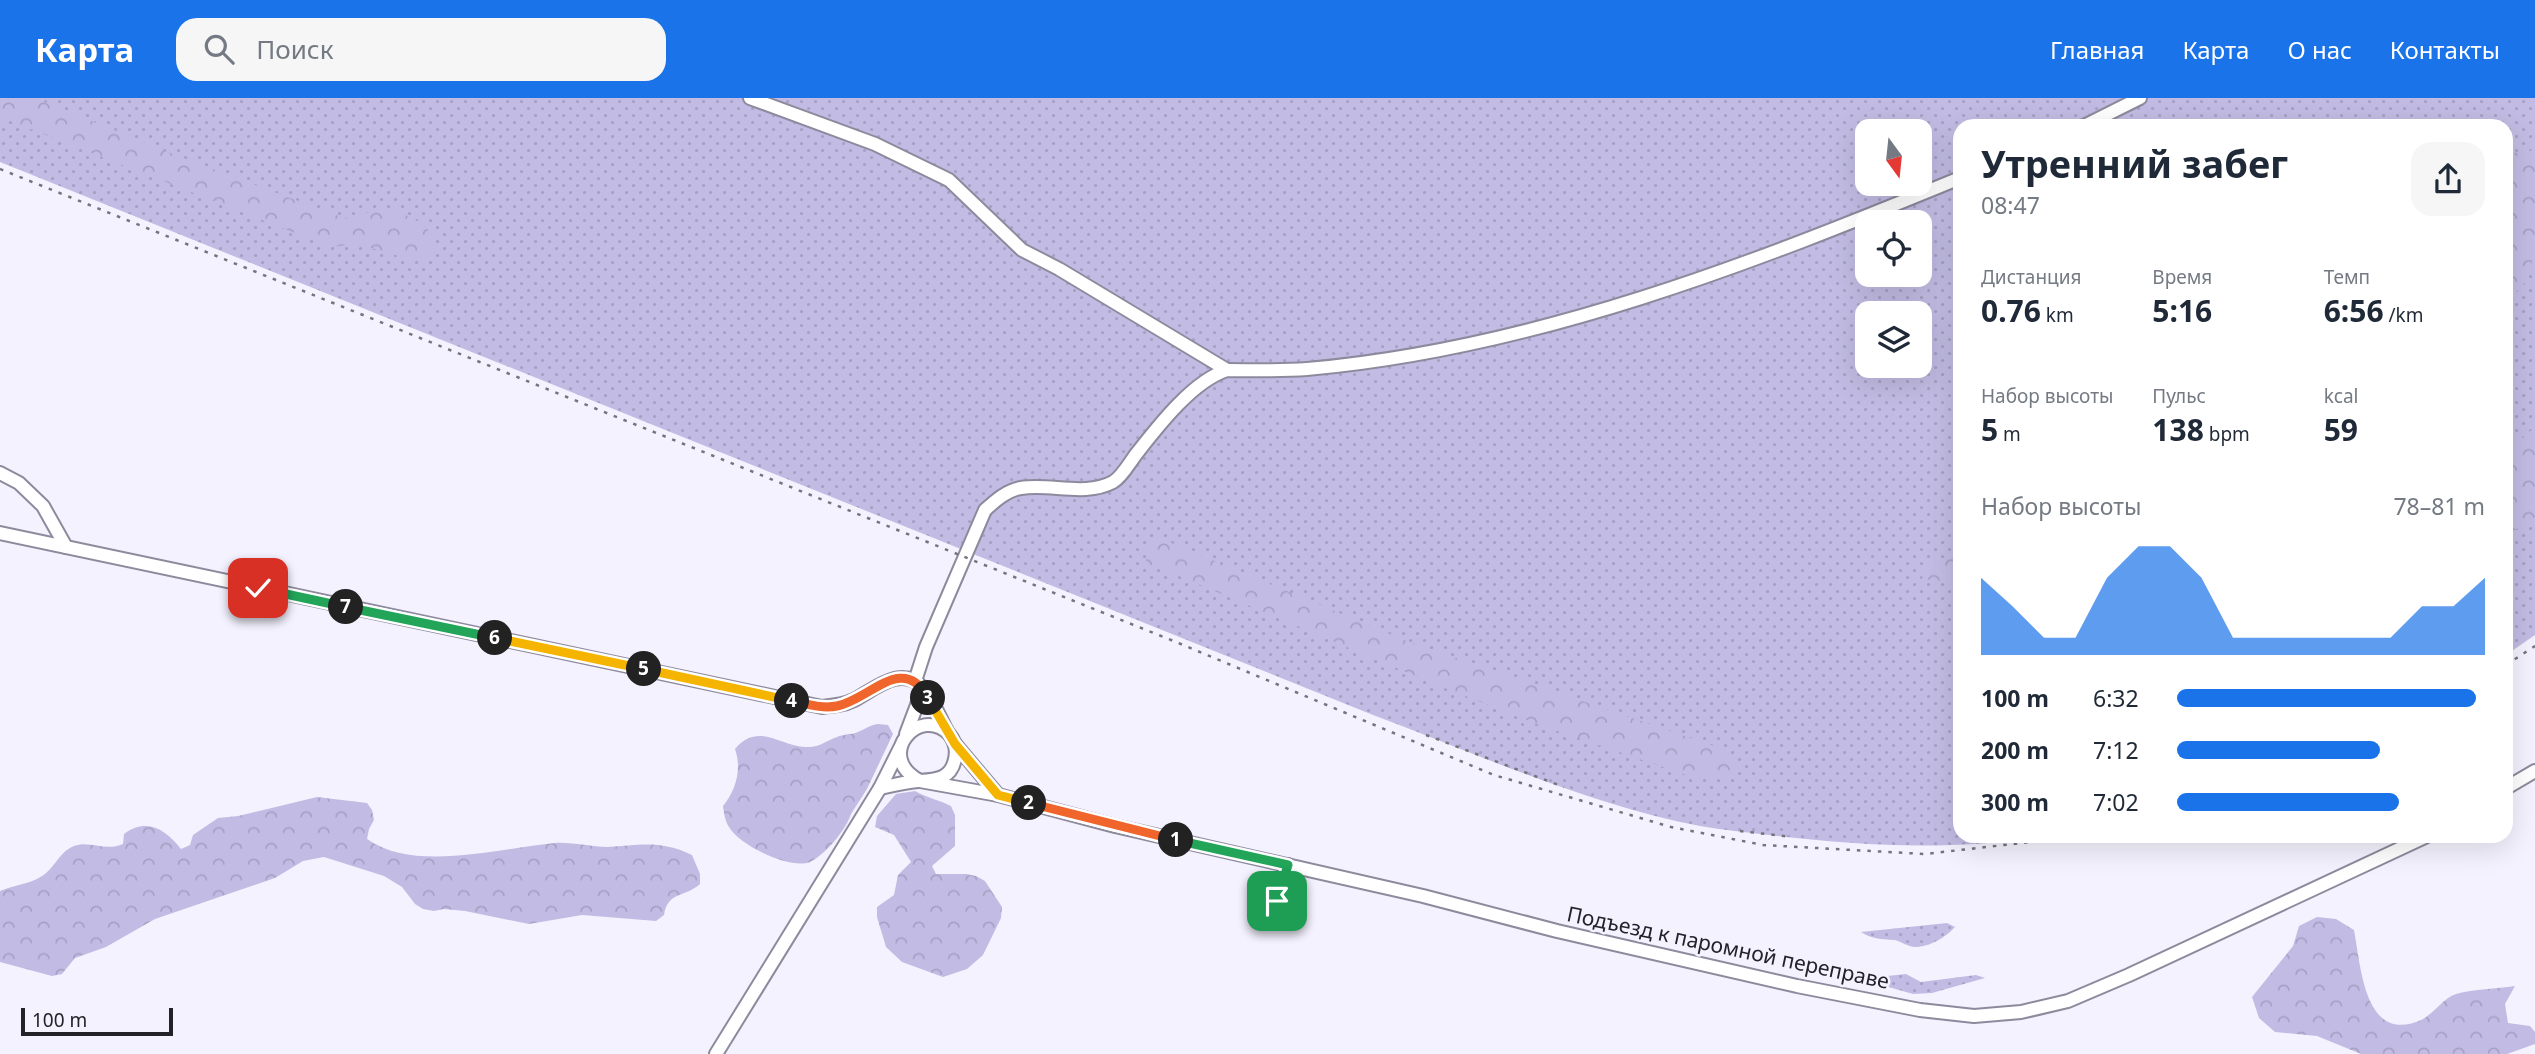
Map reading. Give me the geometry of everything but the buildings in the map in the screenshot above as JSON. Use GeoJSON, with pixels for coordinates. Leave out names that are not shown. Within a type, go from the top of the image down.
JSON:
{"type":"FeatureCollection","features":[{"type":"Feature","properties":{"kind":"street"},"geometry":{"type":"LineString","coordinates":[[750,98],[875,144],[949,180],[1022,250],[1059,269],[1227,370]]}},
{"type":"Feature","properties":{"kind":"street"},"geometry":{"type":"LineString","coordinates":[[2098,119],[2140,98]]}},
{"type":"Feature","properties":{"kind":"street"},"geometry":{"type":"LineString","coordinates":[[920,781],[910,776],[900,758],[926,647],[985,510],[1002,495],[1021,488],[1095,488],[1114,482],[1156,430],[1196,389],[1217,373],[1227,370],[1305,369],[1506,337],[1600,311],[1817,237],[1953,181]]}},
{"type":"Feature","properties":{"kind":"street"},"geometry":{"type":"LineString","coordinates":[[0,472],[19,483],[43,506],[65,547]]}},
{"type":"Feature","properties":{"kind":"street"},"geometry":{"type":"LineString","coordinates":[[0,533],[822,707],[852,701],[897,678],[919,685],[952,739],[956,754],[954,764],[940,779],[880,788]]}},
{"type":"Feature","properties":{"kind":"street"},"geometry":{"type":"LineString","coordinates":[[716,1054],[880,788],[911,730],[931,725],[941,728],[998,795]]}},
{"type":"Feature","properties":{"kind":"street"},"geometry":{"type":"LineString","coordinates":[[2513,784],[2535,771]]}},
{"type":"Feature","properties":{"kind":"street","name":"Подъезд к паромной переправе"},"geometry":{"type":"LineString","coordinates":[[920,781],[998,795],[1115,826],[1797,986],[1920,1010],[1974,1016],[2021,1012],[2068,1001],[2412,843]]}},
{"type":"Feature","properties":{"kind":"street"},"geometry":{"type":"LineString","coordinates":[[1277,901],[1288,865]]}},
{"type":"Feature","properties":{"kind":"green space"},"geometry":{"type":"Polygon","coordinates":[[[0,98],[2535,98],[2535,635],[2513,650],[2513,119],[1953,119],[1953,843],[1983,843],[1904,845],[1836,842],[1709,827],[1617,805],[1493,762],[0,162],[0,98]]]}},
{"type":"Feature","properties":{"kind":"green space"},"geometry":{"type":"Polygon","coordinates":[[[0,98],[35,98],[175,155],[344,218],[376,211],[404,214],[420,223],[434,236],[435,242],[431,251],[434,255],[418,259],[359,245],[326,245],[0,117],[0,98]]]}},
{"type":"Feature","properties":{"kind":"green space"},"geometry":{"type":"Polygon","coordinates":[[[2535,150],[2535,252],[2526,282],[2513,295],[2513,211],[2513,153],[2535,150]]]}},
{"type":"Feature","properties":{"kind":"green space"},"geometry":{"type":"Polygon","coordinates":[[[2535,427],[2535,517],[2513,531],[2513,446],[2535,427]]]}},
{"type":"Feature","properties":{"kind":"green space"},"geometry":{"type":"Polygon","coordinates":[[[1157,537],[1404,640],[1720,748],[1736,760],[1736,771],[1716,779],[1695,778],[1537,724],[1432,683],[1146,562],[1146,553],[1157,537]]]}},
{"type":"Feature","properties":{"kind":"green space"},"geometry":{"type":"Polygon","coordinates":[[[1953,558],[1953,580],[1922,579],[1924,569],[1937,561],[1953,558]]]}},
{"type":"Feature","properties":{"kind":"green space"},"geometry":{"type":"Polygon","coordinates":[[[878,724],[888,725],[893,734],[867,789],[845,827],[816,859],[801,864],[778,859],[743,841],[729,827],[723,806],[736,779],[738,764],[735,749],[744,741],[761,736],[796,746],[811,747],[878,724]]]}},
{"type":"Feature","properties":{"kind":"green space"},"geometry":{"type":"Polygon","coordinates":[[[915,791],[951,806],[955,815],[955,846],[932,866],[936,874],[976,876],[985,881],[1002,907],[1001,918],[983,955],[967,969],[943,977],[902,962],[886,947],[877,917],[877,907],[894,895],[898,875],[911,862],[894,835],[875,827],[877,816],[896,794],[915,791]]]}},
{"type":"Feature","properties":{"kind":"green space"},"geometry":{"type":"Polygon","coordinates":[[[317,797],[367,803],[374,820],[367,839],[387,849],[409,855],[458,856],[555,843],[608,847],[660,845],[692,855],[700,874],[700,884],[673,898],[664,915],[656,921],[582,915],[529,924],[465,911],[423,909],[415,904],[402,887],[384,876],[324,857],[303,861],[275,878],[155,919],[106,947],[75,958],[62,974],[52,976],[0,962],[0,891],[42,876],[64,852],[74,846],[116,846],[123,844],[124,834],[132,829],[148,826],[162,831],[181,849],[190,845],[193,835],[218,818],[238,816],[317,797]]]}},
{"type":"Feature","properties":{"kind":"green space"},"geometry":{"type":"Polygon","coordinates":[[[2317,917],[2336,919],[2354,930],[2359,963],[2369,998],[2387,1022],[2402,1025],[2421,1020],[2456,994],[2515,986],[2505,1004],[2508,1023],[2530,1026],[2535,1032],[2535,1044],[2507,1054],[2361,1054],[2317,1036],[2275,1032],[2259,1018],[2252,997],[2293,946],[2299,926],[2317,917]]]}},
{"type":"Feature","properties":{"kind":"green space"},"geometry":{"type":"Polygon","coordinates":[[[1947,923],[1955,927],[1937,941],[1921,947],[1872,937],[1861,932],[1947,923]]]}},
{"type":"Feature","properties":{"kind":"green space"},"geometry":{"type":"Polygon","coordinates":[[[1861,974],[1906,974],[1921,982],[1976,975],[1985,978],[1932,993],[1913,994],[1885,986],[1866,986],[1857,982],[1861,974]]]}},
{"type":"Feature","properties":{"kind":"railway"},"geometry":{"type":"LineString","coordinates":[[0,169],[1176,642],[1494,775],[1671,827],[1763,845],[1925,854],[2022,843]]}},
{"type":"Feature","properties":{"kind":"railway"},"geometry":{"type":"LineString","coordinates":[[2513,660],[2535,646]]}},
{"type":"Feature","properties":{"kind":"railway"},"geometry":{"type":"LineString","coordinates":[[1426,735],[1564,787]]}},
{"type":"Feature","properties":{"kind":"railway"},"geometry":{"type":"LineString","coordinates":[[1740,831],[1792,837]]}},
{"type":"Feature","properties":{"kind":"route"},"geometry":{"type":"LineString","coordinates":[[258,588],[822,707],[852,701],[897,678],[915,681],[923,689],[955,744],[998,795],[1115,826],[1288,865],[1277,901]]}}]}
